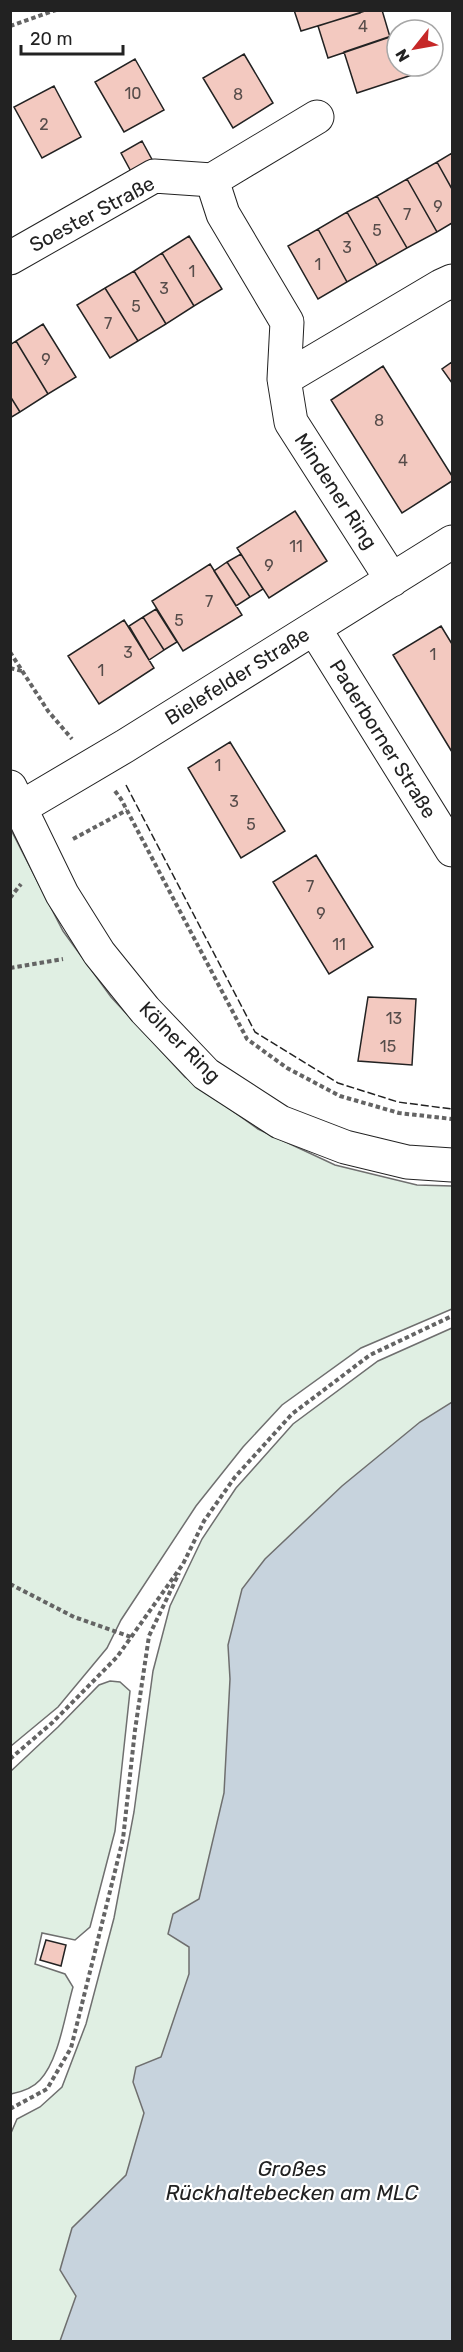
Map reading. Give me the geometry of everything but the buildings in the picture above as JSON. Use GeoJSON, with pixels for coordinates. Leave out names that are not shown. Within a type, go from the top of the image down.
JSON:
{"type":"FeatureCollection","features":[{"type":"Feature","properties":{"kind":"street"},"geometry":{"type":"LineString","coordinates":[[212,180],[317,117]]}},
{"type":"Feature","properties":{"kind":"street","name":"Soester Straße"},"geometry":{"type":"LineString","coordinates":[[10,258],[154,176],[212,180]]}},
{"type":"Feature","properties":{"kind":"street","name":"Mindener Ring"},"geometry":{"type":"LineString","coordinates":[[212,180],[222,214],[287,322],[284,379],[291,422],[392,580]]}},
{"type":"Feature","properties":{"kind":"street"},"geometry":{"type":"LineString","coordinates":[[284,379],[453,281]]}},
{"type":"Feature","properties":{"kind":"street","name":"Bielefelder Straße"},"geometry":{"type":"LineString","coordinates":[[15,798],[93,764],[125,746],[453,542]]}},
{"type":"Feature","properties":{"kind":"street","name":"Paderborner Straße"},"geometry":{"type":"LineString","coordinates":[[314,628],[453,850]]}},
{"type":"Feature","properties":{"kind":"street","name":"Kölner Ring"},"geometry":{"type":"LineString","coordinates":[[15,798],[62,894],[99,953],[146,1010],[206,1074],[280,1122],[345,1147],[407,1162],[453,1165]]}},
{"type":"Feature","properties":{"kind":"path"},"geometry":{"type":"LineString","coordinates":[[10,26],[56,10]]}},
{"type":"Feature","properties":{"kind":"path"},"geometry":{"type":"LineString","coordinates":[[10,652],[48,711],[122,799],[247,1039],[287,1068],[340,1096],[399,1113],[453,1119]]}},
{"type":"Feature","properties":{"kind":"path"},"geometry":{"type":"LineString","coordinates":[[10,668],[23,672]]}},
{"type":"Feature","properties":{"kind":"path"},"geometry":{"type":"LineString","coordinates":[[42,855],[127,810]]}},
{"type":"Feature","properties":{"kind":"path"},"geometry":{"type":"LineString","coordinates":[[10,968],[99,953]]}},
{"type":"Feature","properties":{"kind":"path"},"geometry":{"type":"LineString","coordinates":[[10,2109],[47,2089],[71,2048],[123,1839],[135,1730],[149,1636],[204,1521],[236,1477],[292,1414],[370,1355],[453,1316]]}},
{"type":"Feature","properties":{"kind":"path"},"geometry":{"type":"LineString","coordinates":[[10,1759],[53,1722],[117,1657],[183,1564]]}},
{"type":"Feature","properties":{"kind":"path"},"geometry":{"type":"LineString","coordinates":[[10,1584],[74,1617],[131,1637]]}},
{"type":"Feature","properties":{"kind":"green space"},"geometry":{"type":"Polygon","coordinates":[[[10,828],[63,931],[111,997],[185,1077],[258,1129],[335,1165],[417,1185],[452,1186],[452,1309],[361,1348],[282,1405],[243,1447],[196,1506],[121,1620],[107,1648],[58,1707],[11,1746],[10,828]]]}},
{"type":"Feature","properties":{"kind":"green space","name":"Großes Rückhaltebecken am MLC"},"geometry":{"type":"Polygon","coordinates":[[[452,1328],[452,2341],[11,2342],[11,2133],[17,2119],[40,2107],[62,2087],[86,2024],[114,1918],[134,1812],[153,1671],[170,1606],[202,1539],[236,1488],[293,1424],[378,1361],[452,1328]]]}},
{"type":"Feature","properties":{"kind":"green space"},"geometry":{"type":"Polygon","coordinates":[[[110,1681],[120,1682],[130,1691],[115,1831],[90,1927],[75,1940],[42,1933],[35,1964],[65,1974],[73,1987],[57,2049],[47,2071],[34,2085],[11,2094],[11,1771],[99,1685],[110,1681]]]}},
{"type":"Feature","properties":{"kind":"water","name":"Großes Rückhaltebecken am MLC"},"geometry":{"type":"Polygon","coordinates":[[[452,1402],[452,2341],[60,2341],[76,2296],[60,2270],[72,2228],[126,2175],[144,2113],[133,2082],[136,2067],[161,2057],[189,1974],[189,1947],[168,1934],[173,1914],[199,1899],[224,1793],[230,1679],[228,1645],[242,1589],[265,1559],[342,1486],[420,1422],[452,1402]]]}},
{"type":"Feature","properties":{"kind":"fence"},"geometry":{"type":"LineString","coordinates":[[126,785],[255,1032],[338,1083],[398,1102],[452,1109]]}}]}
